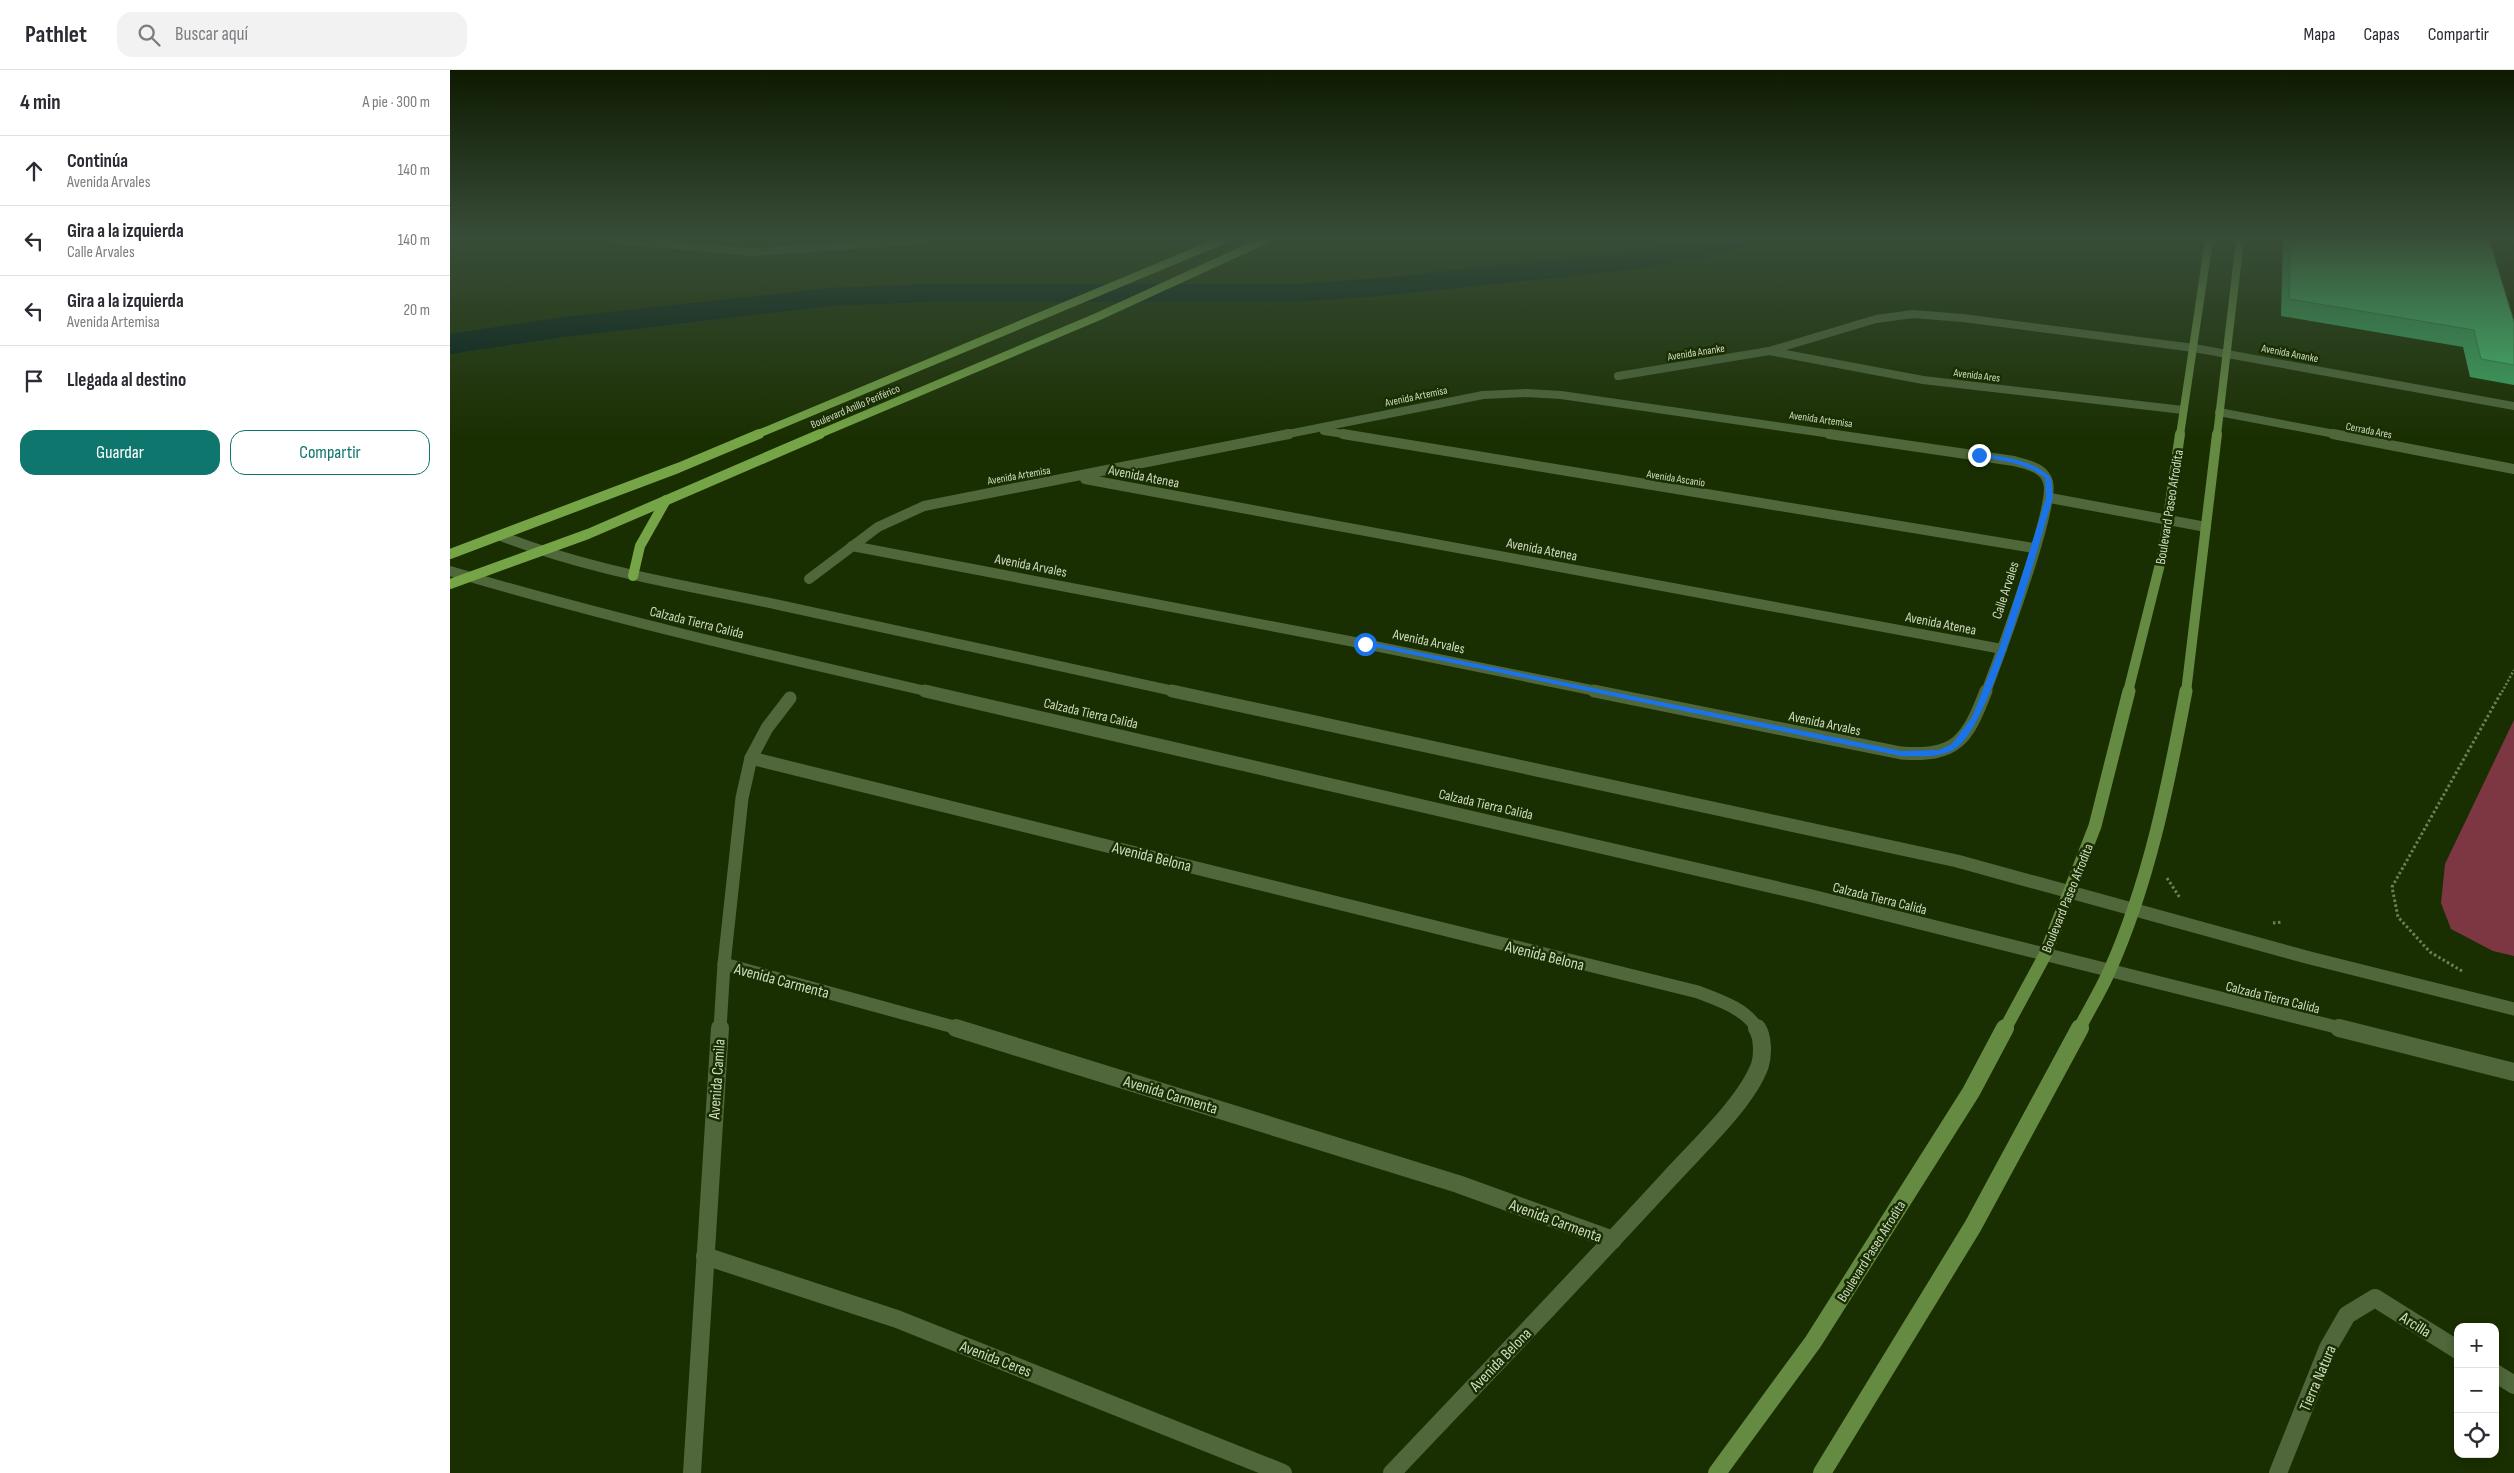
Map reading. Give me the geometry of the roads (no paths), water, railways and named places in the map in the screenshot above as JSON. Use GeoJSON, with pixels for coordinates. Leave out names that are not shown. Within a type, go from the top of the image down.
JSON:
{"type":"FeatureCollection","features":[{"type":"Feature","properties":{"kind":"main road","name":"Boulevard Anillo Periférico"},"geometry":{"type":"LineString","coordinates":[[450,554],[678,468],[1067,305]]}},
{"type":"Feature","properties":{"kind":"main road","name":"Boulevard Anillo Periférico"},"geometry":{"type":"LineString","coordinates":[[450,584],[540,552],[1126,305]]}},
{"type":"Feature","properties":{"kind":"main road"},"geometry":{"type":"LineString","coordinates":[[633,576],[640,546],[666,500]]}},
{"type":"Feature","properties":{"kind":"street","name":"Boulevard Paseo Afrodita"},"geometry":{"type":"LineString","coordinates":[[1717,1473],[1813,1342],[1945,1134],[1971,1092],[2045,954],[2095,826],[2163,552],[2200,305]]}},
{"type":"Feature","properties":{"kind":"street"},"geometry":{"type":"LineString","coordinates":[[1822,1473],[1973,1226],[2109,972],[2132,908],[2156,830],[2187,687],[2232,305]]}},
{"type":"Feature","properties":{"kind":"street","name":"Avenida Ananke"},"geometry":{"type":"LineString","coordinates":[[1618,376],[1770,351],[1876,319],[1903,314],[1963,318],[2194,348],[2514,406]]}},
{"type":"Feature","properties":{"kind":"street","name":"Avenida Ares"},"geometry":{"type":"LineString","coordinates":[[1770,351],[1846,368],[1926,380],[2183,410]]}},
{"type":"Feature","properties":{"kind":"street","name":"Avenida Artemisa"},"geometry":{"type":"LineString","coordinates":[[809,579],[852,546],[905,511],[948,500],[1078,477],[1472,397],[1531,391],[2014,461],[2037,469],[2048,478]]}},
{"type":"Feature","properties":{"kind":"street","name":"Cerrada Ares"},"geometry":{"type":"LineString","coordinates":[[2219,412],[2514,470]]}},
{"type":"Feature","properties":{"kind":"street","name":"Avenida Ascanio"},"geometry":{"type":"LineString","coordinates":[[1315,430],[2034,548]]}},
{"type":"Feature","properties":{"kind":"street","name":"Avenida Atenea"},"geometry":{"type":"LineString","coordinates":[[1078,477],[2002,649]]}},
{"type":"Feature","properties":{"kind":"street","name":"Calle Arvales"},"geometry":{"type":"LineString","coordinates":[[1940,752],[1955,746],[1976,718],[2002,649],[2050,498],[2048,478]]}},
{"type":"Feature","properties":{"kind":"street"},"geometry":{"type":"LineString","coordinates":[[2050,498],[2206,527]]}},
{"type":"Feature","properties":{"kind":"street"},"geometry":{"type":"LineString","coordinates":[[501,536],[540,552],[633,576],[778,605],[1957,861],[2310,958],[2514,1009]]}},
{"type":"Feature","properties":{"kind":"street","name":"Avenida Arvales"},"geometry":{"type":"LineString","coordinates":[[852,546],[1365,644],[1901,753],[1940,752]]}},
{"type":"Feature","properties":{"kind":"street","name":"Calzada Tierra Calida"},"geometry":{"type":"LineString","coordinates":[[450,571],[547,600],[667,631],[1808,895],[2514,1072]]}},
{"type":"Feature","properties":{"kind":"street","name":"Avenida Camila"},"geometry":{"type":"LineString","coordinates":[[692,1473],[704,1256],[724,964],[742,798],[751,758],[767,728],[790,698]]}},
{"type":"Feature","properties":{"kind":"street","name":"Avenida Belona"},"geometry":{"type":"LineString","coordinates":[[751,758],[1689,990],[1733,1006],[1751,1019],[1760,1032],[1762,1050],[1760,1065],[1738,1103],[1613,1240],[1392,1473]]}},
{"type":"Feature","properties":{"kind":"street","name":"Avenida Carmenta"},"geometry":{"type":"LineString","coordinates":[[724,964],[1010,1043],[1458,1184],[1613,1240]]}},
{"type":"Feature","properties":{"kind":"street","name":"Avenida Ceres"},"geometry":{"type":"LineString","coordinates":[[704,1256],[897,1319],[1283,1473]]}},
{"type":"Feature","properties":{"kind":"street","name":"Arcilla"},"geometry":{"type":"LineString","coordinates":[[2375,1298],[2454,1347]]}},
{"type":"Feature","properties":{"kind":"street","name":"Tierra Natura"},"geometry":{"type":"LineString","coordinates":[[2278,1473],[2328,1348],[2348,1315],[2375,1298]]}},
{"type":"Feature","properties":{"kind":"street"},"geometry":{"type":"LineString","coordinates":[[2499,1376],[2514,1385]]}},
{"type":"Feature","properties":{"kind":"waterway"},"geometry":{"type":"LineString","coordinates":[[450,344],[564,327],[756,305]]}}]}
